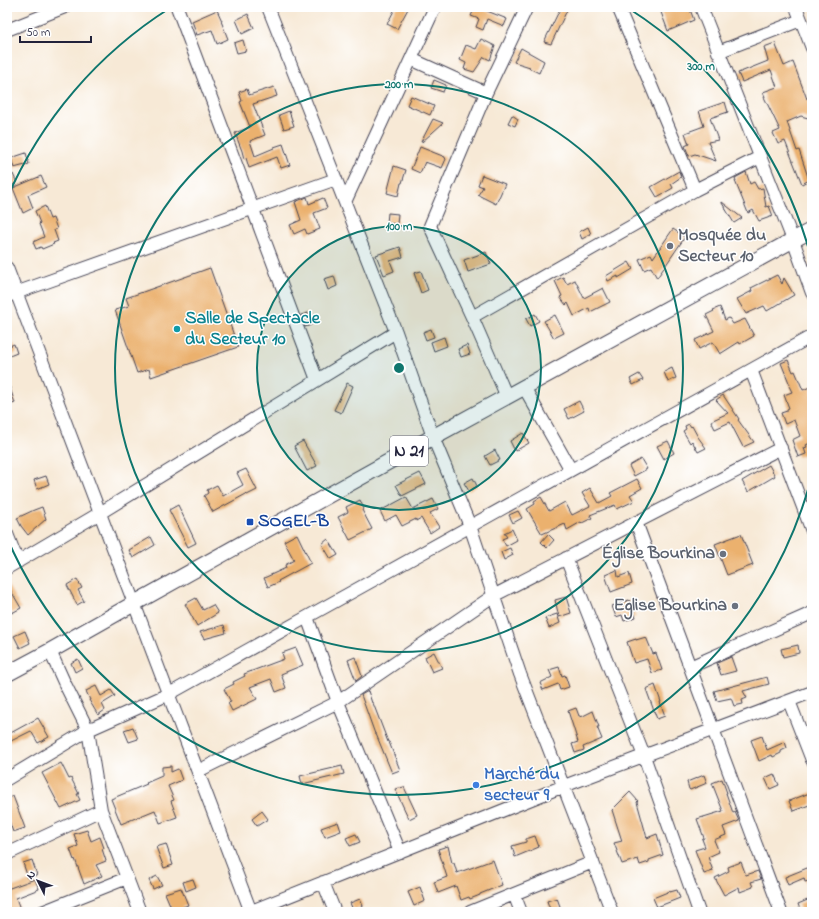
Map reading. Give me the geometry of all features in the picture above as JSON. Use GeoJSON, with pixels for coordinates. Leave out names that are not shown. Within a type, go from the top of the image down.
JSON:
{"type":"FeatureCollection","features":[{"type":"Feature","properties":{"kind":"main road","name":"N 21"},"geometry":{"type":"LineString","coordinates":[[7,674],[433,437],[812,230]]}},
{"type":"Feature","properties":{"kind":"street"},"geometry":{"type":"LineString","coordinates":[[7,30],[65,7]]}},
{"type":"Feature","properties":{"kind":"street"},"geometry":{"type":"LineString","coordinates":[[177,7],[317,380]]}},
{"type":"Feature","properties":{"kind":"street"},"geometry":{"type":"LineString","coordinates":[[268,7],[396,332],[433,437],[470,526],[520,674],[612,912]]}},
{"type":"Feature","properties":{"kind":"street"},"geometry":{"type":"LineString","coordinates":[[345,202],[435,7]]}},
{"type":"Feature","properties":{"kind":"street"},"geometry":{"type":"LineString","coordinates":[[507,397],[430,226],[486,93],[527,7]]}},
{"type":"Feature","properties":{"kind":"street"},"geometry":{"type":"LineString","coordinates":[[618,7],[695,190]]}},
{"type":"Feature","properties":{"kind":"street"},"geometry":{"type":"LineString","coordinates":[[701,7],[793,240],[812,293]]}},
{"type":"Feature","properties":{"kind":"street"},"geometry":{"type":"LineString","coordinates":[[796,7],[812,48]]}},
{"type":"Feature","properties":{"kind":"street"},"geometry":{"type":"LineString","coordinates":[[718,52],[801,20]]}},
{"type":"Feature","properties":{"kind":"street"},"geometry":{"type":"LineString","coordinates":[[411,59],[486,93]]}},
{"type":"Feature","properties":{"kind":"street"},"geometry":{"type":"LineString","coordinates":[[472,317],[695,190],[760,157]]}},
{"type":"Feature","properties":{"kind":"street"},"geometry":{"type":"LineString","coordinates":[[12,294],[336,179]]}},
{"type":"Feature","properties":{"kind":"street"},"geometry":{"type":"LineString","coordinates":[[7,268],[12,294],[135,602],[250,912],[564,786],[812,692]]}},
{"type":"Feature","properties":{"kind":"street"},"geometry":{"type":"LineString","coordinates":[[7,568],[100,513],[396,332]]}},
{"type":"Feature","properties":{"kind":"street"},"geometry":{"type":"LineString","coordinates":[[7,780],[88,730],[169,694],[812,336]]}},
{"type":"Feature","properties":{"kind":"street"},"geometry":{"type":"LineString","coordinates":[[751,370],[812,531]]}},
{"type":"Feature","properties":{"kind":"street"},"geometry":{"type":"LineString","coordinates":[[524,387],[571,470]]}},
{"type":"Feature","properties":{"kind":"street"},"geometry":{"type":"LineString","coordinates":[[198,771],[338,702],[493,596],[781,448]]}},
{"type":"Feature","properties":{"kind":"street"},"geometry":{"type":"LineString","coordinates":[[636,522],[781,912]]}},
{"type":"Feature","properties":{"kind":"street"},"geometry":{"type":"LineString","coordinates":[[7,534],[18,562]]}},
{"type":"Feature","properties":{"kind":"street"},"geometry":{"type":"LineString","coordinates":[[566,558],[644,756],[699,912]]}},
{"type":"Feature","properties":{"kind":"street"},"geometry":{"type":"LineString","coordinates":[[690,667],[812,613]]}},
{"type":"Feature","properties":{"kind":"street"},"geometry":{"type":"LineString","coordinates":[[307,617],[338,702],[400,852]]}},
{"type":"Feature","properties":{"kind":"street"},"geometry":{"type":"LineString","coordinates":[[50,650],[88,730],[101,810],[140,912]]}},
{"type":"Feature","properties":{"kind":"street"},"geometry":{"type":"LineString","coordinates":[[789,701],[812,760]]}},
{"type":"Feature","properties":{"kind":"street"},"geometry":{"type":"LineString","coordinates":[[7,854],[101,810]]}},
{"type":"Feature","properties":{"kind":"street"},"geometry":{"type":"LineString","coordinates":[[470,912],[593,862]]}},
{"type":"Feature","properties":{"kind":"street"},"geometry":{"type":"LineString","coordinates":[[42,912],[127,878]]}},
{"type":"Feature","properties":{"kind":"street"},"geometry":{"type":"LineString","coordinates":[[323,882],[335,912]]}},
{"type":"Feature","properties":{"kind":"street"},"geometry":{"type":"LineString","coordinates":[[514,894],[521,912]]}},
{"type":"Feature","properties":{"kind":"building"},"geometry":{"type":"Polygon","coordinates":[[[396,7],[409,7],[397,29],[387,24],[396,7]]]}},
{"type":"Feature","properties":{"kind":"building"},"geometry":{"type":"Polygon","coordinates":[[[475,7],[507,19],[504,26],[487,19],[483,30],[476,27],[479,19],[471,16],[475,7]]]}},
{"type":"Feature","properties":{"kind":"building"},"geometry":{"type":"Polygon","coordinates":[[[561,7],[568,8],[551,44],[544,42],[561,7]]]}},
{"type":"Feature","properties":{"kind":"building"},"geometry":{"type":"Polygon","coordinates":[[[659,7],[689,7],[694,20],[668,31],[659,7]]]}},
{"type":"Feature","properties":{"kind":"building"},"geometry":{"type":"Polygon","coordinates":[[[217,10],[228,39],[217,44],[212,30],[197,35],[192,21],[217,10]]]}},
{"type":"Feature","properties":{"kind":"building"},"geometry":{"type":"Polygon","coordinates":[[[248,14],[254,28],[242,34],[236,20],[248,14]]]}},
{"type":"Feature","properties":{"kind":"building"},"geometry":{"type":"Polygon","coordinates":[[[481,39],[495,46],[490,60],[484,57],[474,72],[464,69],[466,63],[460,60],[466,45],[476,49],[481,39]]]}},
{"type":"Feature","properties":{"kind":"building"},"geometry":{"type":"Polygon","coordinates":[[[243,40],[246,51],[237,53],[234,43],[243,40]]]}},
{"type":"Feature","properties":{"kind":"building"},"geometry":{"type":"Polygon","coordinates":[[[775,43],[784,66],[793,62],[807,99],[809,98],[812,106],[812,111],[808,118],[801,116],[787,122],[797,151],[799,150],[809,180],[802,184],[785,141],[778,144],[773,133],[780,130],[763,92],[777,87],[771,70],[742,82],[738,73],[768,61],[764,47],[775,43]]]}},
{"type":"Feature","properties":{"kind":"building"},"geometry":{"type":"Polygon","coordinates":[[[521,48],[544,61],[539,73],[529,68],[530,67],[514,62],[521,48]]]}},
{"type":"Feature","properties":{"kind":"building"},"geometry":{"type":"Polygon","coordinates":[[[434,80],[446,85],[443,92],[431,88],[434,80]]]}},
{"type":"Feature","properties":{"kind":"building"},"geometry":{"type":"Polygon","coordinates":[[[274,87],[277,96],[253,104],[265,135],[250,141],[255,156],[283,144],[290,165],[281,168],[277,157],[249,168],[246,158],[244,159],[235,133],[250,127],[240,102],[242,101],[239,92],[247,89],[249,95],[274,87]]]}},
{"type":"Feature","properties":{"kind":"building"},"geometry":{"type":"Polygon","coordinates":[[[411,96],[434,106],[430,115],[407,105],[411,96]]]}},
{"type":"Feature","properties":{"kind":"building"},"geometry":{"type":"Polygon","coordinates":[[[725,102],[728,112],[710,118],[718,140],[708,142],[716,161],[695,154],[689,156],[685,146],[689,144],[685,133],[704,126],[699,111],[725,102]]]}},
{"type":"Feature","properties":{"kind":"building"},"geometry":{"type":"Polygon","coordinates":[[[289,111],[294,126],[284,129],[279,115],[289,111]]]}},
{"type":"Feature","properties":{"kind":"building"},"geometry":{"type":"Polygon","coordinates":[[[512,115],[518,119],[515,126],[508,123],[512,115]]]}},
{"type":"Feature","properties":{"kind":"building"},"geometry":{"type":"Polygon","coordinates":[[[433,119],[443,123],[421,142],[433,119]]]}},
{"type":"Feature","properties":{"kind":"building"},"geometry":{"type":"Polygon","coordinates":[[[420,147],[445,157],[446,159],[442,168],[425,162],[420,173],[411,169],[420,147]]]}},
{"type":"Feature","properties":{"kind":"building"},"geometry":{"type":"Polygon","coordinates":[[[26,153],[29,164],[14,168],[11,158],[26,153]]]}},
{"type":"Feature","properties":{"kind":"building"},"geometry":{"type":"Polygon","coordinates":[[[394,166],[406,170],[398,196],[387,193],[394,166]]]}},
{"type":"Feature","properties":{"kind":"building"},"geometry":{"type":"Polygon","coordinates":[[[679,171],[681,177],[671,184],[673,188],[657,197],[651,187],[679,171]]]}},
{"type":"Feature","properties":{"kind":"building"},"geometry":{"type":"Polygon","coordinates":[[[746,172],[750,184],[754,182],[758,189],[763,188],[766,207],[769,206],[773,216],[759,221],[753,210],[748,213],[735,181],[735,178],[746,172]]]}},
{"type":"Feature","properties":{"kind":"building"},"geometry":{"type":"Polygon","coordinates":[[[13,174],[17,183],[7,187],[7,177],[13,174]]]}},
{"type":"Feature","properties":{"kind":"building"},"geometry":{"type":"Polygon","coordinates":[[[482,175],[505,184],[496,204],[478,195],[483,187],[478,185],[482,175]]]}},
{"type":"Feature","properties":{"kind":"building"},"geometry":{"type":"Polygon","coordinates":[[[41,176],[46,187],[28,195],[33,208],[23,213],[13,188],[41,176]]]}},
{"type":"Feature","properties":{"kind":"building"},"geometry":{"type":"Polygon","coordinates":[[[307,197],[309,204],[323,198],[327,208],[314,213],[320,229],[307,234],[305,229],[294,234],[290,225],[301,220],[295,202],[307,197]]]}},
{"type":"Feature","properties":{"kind":"building"},"geometry":{"type":"Polygon","coordinates":[[[722,202],[742,218],[734,223],[722,202]]]}},
{"type":"Feature","properties":{"kind":"building"},"geometry":{"type":"Polygon","coordinates":[[[45,206],[50,219],[53,218],[57,229],[54,230],[58,241],[42,249],[41,247],[36,249],[33,242],[44,237],[35,211],[45,206]]]}},
{"type":"Feature","properties":{"kind":"building"},"geometry":{"type":"Polygon","coordinates":[[[388,213],[398,214],[397,224],[387,223],[388,213]]]}},
{"type":"Feature","properties":{"kind":"building"},"geometry":{"type":"Polygon","coordinates":[[[588,227],[591,234],[582,239],[579,232],[588,227]]]}},
{"type":"Feature","properties":{"kind":"building"},"geometry":{"type":"Polygon","coordinates":[[[673,229],[685,237],[657,278],[651,267],[644,270],[639,259],[651,254],[653,258],[673,229]]]}},
{"type":"Feature","properties":{"kind":"building"},"geometry":{"type":"Polygon","coordinates":[[[400,247],[403,257],[390,261],[394,271],[384,275],[376,255],[400,247]]]}},
{"type":"Feature","properties":{"kind":"building"},"geometry":{"type":"Polygon","coordinates":[[[486,252],[491,264],[468,272],[464,260],[486,252]]]}},
{"type":"Feature","properties":{"kind":"building"},"geometry":{"type":"Polygon","coordinates":[[[629,262],[633,269],[618,278],[618,276],[608,281],[606,276],[629,262]]]}},
{"type":"Feature","properties":{"kind":"building","name":"Salle de Spectacle du Secteur 10"},"geometry":{"type":"Polygon","coordinates":[[[210,268],[238,347],[151,377],[149,369],[137,373],[115,310],[129,306],[126,298],[210,268]]]}},
{"type":"Feature","properties":{"kind":"building"},"geometry":{"type":"Polygon","coordinates":[[[421,271],[428,290],[421,293],[414,273],[421,271]]]}},
{"type":"Feature","properties":{"kind":"building"},"geometry":{"type":"Polygon","coordinates":[[[777,275],[782,284],[784,278],[794,295],[767,311],[764,306],[746,314],[737,299],[752,291],[751,288],[777,275]]]}},
{"type":"Feature","properties":{"kind":"building"},"geometry":{"type":"Polygon","coordinates":[[[334,276],[337,286],[328,290],[324,279],[334,276]]]}},
{"type":"Feature","properties":{"kind":"building"},"geometry":{"type":"Polygon","coordinates":[[[563,277],[567,284],[575,280],[584,298],[603,288],[610,302],[590,312],[589,308],[574,316],[568,303],[566,305],[560,297],[562,296],[555,281],[563,277]]]}},
{"type":"Feature","properties":{"kind":"building"},"geometry":{"type":"Polygon","coordinates":[[[720,307],[725,320],[729,318],[733,324],[745,319],[754,336],[740,344],[739,342],[720,354],[713,342],[699,349],[695,340],[714,331],[706,315],[720,307]]]}},
{"type":"Feature","properties":{"kind":"building"},"geometry":{"type":"Polygon","coordinates":[[[308,313],[311,325],[305,327],[301,315],[308,313]]]}},
{"type":"Feature","properties":{"kind":"building"},"geometry":{"type":"Polygon","coordinates":[[[535,314],[539,321],[530,326],[526,319],[535,314]]]}},
{"type":"Feature","properties":{"kind":"building"},"geometry":{"type":"Polygon","coordinates":[[[555,315],[564,333],[554,338],[544,321],[555,315]]]}},
{"type":"Feature","properties":{"kind":"building"},"geometry":{"type":"Polygon","coordinates":[[[431,329],[434,337],[426,340],[423,332],[431,329]]]}},
{"type":"Feature","properties":{"kind":"building"},"geometry":{"type":"Polygon","coordinates":[[[444,337],[447,346],[434,351],[431,342],[444,337]]]}},
{"type":"Feature","properties":{"kind":"building"},"geometry":{"type":"Polygon","coordinates":[[[14,344],[17,353],[7,357],[7,347],[14,344]]]}},
{"type":"Feature","properties":{"kind":"building"},"geometry":{"type":"Polygon","coordinates":[[[467,345],[470,354],[461,357],[458,349],[467,345]]]}},
{"type":"Feature","properties":{"kind":"building"},"geometry":{"type":"Polygon","coordinates":[[[788,360],[793,372],[795,371],[803,390],[812,386],[812,442],[804,448],[806,454],[798,457],[792,440],[800,436],[794,420],[785,424],[781,413],[787,411],[789,408],[784,395],[792,392],[781,363],[788,360]]]}},
{"type":"Feature","properties":{"kind":"building"},"geometry":{"type":"Polygon","coordinates":[[[672,368],[676,378],[668,382],[664,372],[672,368]]]}},
{"type":"Feature","properties":{"kind":"building"},"geometry":{"type":"Polygon","coordinates":[[[639,374],[643,380],[633,385],[630,379],[639,374]]]}},
{"type":"Feature","properties":{"kind":"building"},"geometry":{"type":"Polygon","coordinates":[[[7,382],[15,403],[7,406],[7,382]]]}},
{"type":"Feature","properties":{"kind":"building"},"geometry":{"type":"Polygon","coordinates":[[[347,383],[353,386],[341,413],[334,410],[347,383]]]}},
{"type":"Feature","properties":{"kind":"building"},"geometry":{"type":"Polygon","coordinates":[[[723,395],[739,419],[738,420],[754,442],[743,447],[730,422],[715,429],[711,421],[728,413],[716,400],[723,395]]]}},
{"type":"Feature","properties":{"kind":"building"},"geometry":{"type":"Polygon","coordinates":[[[579,401],[584,411],[569,419],[564,409],[579,401]]]}},
{"type":"Feature","properties":{"kind":"building"},"geometry":{"type":"Polygon","coordinates":[[[689,424],[691,427],[692,426],[706,448],[698,452],[692,441],[690,443],[683,431],[686,429],[685,426],[689,424]]]}},
{"type":"Feature","properties":{"kind":"building"},"geometry":{"type":"Polygon","coordinates":[[[523,433],[529,443],[515,451],[510,441],[523,433]]]}},
{"type":"Feature","properties":{"kind":"building"},"geometry":{"type":"Polygon","coordinates":[[[303,441],[317,466],[307,471],[294,446],[303,441]]]}},
{"type":"Feature","properties":{"kind":"building"},"geometry":{"type":"Polygon","coordinates":[[[668,441],[674,453],[664,459],[657,446],[668,441]]]}},
{"type":"Feature","properties":{"kind":"building"},"geometry":{"type":"Polygon","coordinates":[[[495,450],[500,460],[490,465],[485,456],[495,450]]]}},
{"type":"Feature","properties":{"kind":"building"},"geometry":{"type":"Polygon","coordinates":[[[641,459],[647,469],[634,476],[629,466],[641,459]]]}},
{"type":"Feature","properties":{"kind":"building"},"geometry":{"type":"Polygon","coordinates":[[[769,465],[775,476],[748,492],[742,481],[769,465]]]}},
{"type":"Feature","properties":{"kind":"building"},"geometry":{"type":"Polygon","coordinates":[[[246,469],[257,490],[247,495],[246,494],[213,512],[204,496],[208,493],[207,490],[217,485],[223,496],[243,485],[237,473],[246,469]]]}},
{"type":"Feature","properties":{"kind":"building"},"geometry":{"type":"Polygon","coordinates":[[[420,473],[426,484],[402,496],[396,485],[420,473]]]}},
{"type":"Feature","properties":{"kind":"building"},"geometry":{"type":"Polygon","coordinates":[[[46,476],[49,484],[37,489],[34,480],[46,476]]]}},
{"type":"Feature","properties":{"kind":"building"},"geometry":{"type":"Polygon","coordinates":[[[473,478],[477,486],[469,491],[464,483],[473,478]]]}},
{"type":"Feature","properties":{"kind":"building"},"geometry":{"type":"Polygon","coordinates":[[[637,479],[642,488],[630,495],[634,501],[617,509],[615,505],[590,515],[592,518],[567,530],[565,524],[542,534],[527,509],[535,504],[534,501],[541,497],[549,511],[565,502],[572,515],[590,506],[582,493],[590,488],[599,503],[612,496],[610,493],[637,479]]]}},
{"type":"Feature","properties":{"kind":"building"},"geometry":{"type":"Polygon","coordinates":[[[406,497],[413,509],[433,499],[438,509],[430,513],[439,527],[430,533],[421,518],[402,526],[396,515],[385,521],[380,511],[406,497]]]}},
{"type":"Feature","properties":{"kind":"building"},"geometry":{"type":"Polygon","coordinates":[[[360,500],[364,509],[362,510],[372,529],[350,540],[338,517],[348,512],[346,507],[360,500]]]}},
{"type":"Feature","properties":{"kind":"building"},"geometry":{"type":"Polygon","coordinates":[[[178,505],[196,543],[188,547],[169,510],[178,505]]]}},
{"type":"Feature","properties":{"kind":"building"},"geometry":{"type":"Polygon","coordinates":[[[42,507],[46,519],[28,535],[17,518],[42,507]]]}},
{"type":"Feature","properties":{"kind":"building"},"geometry":{"type":"Polygon","coordinates":[[[518,511],[522,518],[513,523],[509,515],[518,511]]]}},
{"type":"Feature","properties":{"kind":"building"},"geometry":{"type":"Polygon","coordinates":[[[512,529],[517,540],[506,546],[502,539],[507,537],[504,533],[512,529]]]}},
{"type":"Feature","properties":{"kind":"building"},"geometry":{"type":"Polygon","coordinates":[[[297,534],[311,563],[268,587],[264,578],[286,568],[285,565],[294,560],[284,541],[297,534]]]}},
{"type":"Feature","properties":{"kind":"building"},"geometry":{"type":"Polygon","coordinates":[[[548,534],[554,540],[547,548],[541,542],[548,534]]]}},
{"type":"Feature","properties":{"kind":"building","name":"Église Bourkina"},"geometry":{"type":"Polygon","coordinates":[[[741,534],[753,565],[727,575],[715,544],[741,534]]]}},
{"type":"Feature","properties":{"kind":"building"},"geometry":{"type":"Polygon","coordinates":[[[151,537],[155,545],[133,558],[129,550],[151,537]]]}},
{"type":"Feature","properties":{"kind":"building"},"geometry":{"type":"Polygon","coordinates":[[[328,539],[338,555],[331,559],[322,544],[328,539]]]}},
{"type":"Feature","properties":{"kind":"building"},"geometry":{"type":"Polygon","coordinates":[[[510,548],[513,555],[504,560],[501,552],[510,548]]]}},
{"type":"Feature","properties":{"kind":"building"},"geometry":{"type":"Polygon","coordinates":[[[617,570],[618,577],[629,573],[632,584],[611,592],[605,575],[617,570]]]}},
{"type":"Feature","properties":{"kind":"building"},"geometry":{"type":"Polygon","coordinates":[[[77,579],[82,588],[78,590],[84,601],[77,605],[67,585],[77,579]]]}},
{"type":"Feature","properties":{"kind":"building"},"geometry":{"type":"Polygon","coordinates":[[[7,584],[21,608],[12,613],[7,605],[7,584]]]}},
{"type":"Feature","properties":{"kind":"building"},"geometry":{"type":"Polygon","coordinates":[[[566,597],[571,613],[559,617],[555,600],[566,597]]]}},
{"type":"Feature","properties":{"kind":"building"},"geometry":{"type":"Polygon","coordinates":[[[196,598],[203,610],[213,605],[218,613],[197,626],[185,604],[196,598]]]}},
{"type":"Feature","properties":{"kind":"building"},"geometry":{"type":"Polygon","coordinates":[[[629,600],[636,617],[624,621],[622,615],[616,617],[612,606],[629,600]]]}},
{"type":"Feature","properties":{"kind":"building"},"geometry":{"type":"Polygon","coordinates":[[[557,614],[560,623],[549,628],[545,618],[557,614]]]}},
{"type":"Feature","properties":{"kind":"building"},"geometry":{"type":"Polygon","coordinates":[[[224,625],[226,633],[204,639],[200,632],[224,625]]]}},
{"type":"Feature","properties":{"kind":"building"},"geometry":{"type":"Polygon","coordinates":[[[25,631],[30,643],[20,648],[14,636],[25,631]]]}},
{"type":"Feature","properties":{"kind":"building"},"geometry":{"type":"Polygon","coordinates":[[[646,637],[653,654],[656,653],[662,670],[652,673],[647,659],[634,663],[627,642],[646,637]]]}},
{"type":"Feature","properties":{"kind":"building"},"geometry":{"type":"Polygon","coordinates":[[[798,645],[799,653],[783,657],[781,649],[798,645]]]}},
{"type":"Feature","properties":{"kind":"building"},"geometry":{"type":"Polygon","coordinates":[[[296,648],[303,665],[281,674],[286,688],[276,692],[271,679],[250,687],[257,699],[232,711],[228,703],[231,702],[224,689],[234,684],[233,682],[245,676],[244,674],[284,659],[282,653],[296,648]]]}},
{"type":"Feature","properties":{"kind":"building"},"geometry":{"type":"Polygon","coordinates":[[[434,652],[442,668],[432,672],[425,657],[434,652]]]}},
{"type":"Feature","properties":{"kind":"building"},"geometry":{"type":"Polygon","coordinates":[[[355,657],[362,676],[356,681],[348,660],[355,657]]]}},
{"type":"Feature","properties":{"kind":"building"},"geometry":{"type":"Polygon","coordinates":[[[731,657],[736,671],[721,675],[717,663],[731,657]]]}},
{"type":"Feature","properties":{"kind":"building"},"geometry":{"type":"Polygon","coordinates":[[[78,659],[82,668],[75,672],[71,663],[78,659]]]}},
{"type":"Feature","properties":{"kind":"building"},"geometry":{"type":"Polygon","coordinates":[[[559,667],[562,676],[565,675],[569,687],[560,690],[558,684],[543,690],[540,683],[552,677],[549,670],[559,667]]]}},
{"type":"Feature","properties":{"kind":"building"},"geometry":{"type":"Polygon","coordinates":[[[767,677],[769,684],[743,691],[747,698],[742,700],[743,704],[734,706],[731,698],[717,701],[714,691],[767,677]]]}},
{"type":"Feature","properties":{"kind":"building"},"geometry":{"type":"Polygon","coordinates":[[[655,685],[665,716],[657,719],[646,689],[655,685]]]}},
{"type":"Feature","properties":{"kind":"building"},"geometry":{"type":"Polygon","coordinates":[[[96,686],[101,696],[111,690],[115,696],[102,704],[105,710],[98,715],[89,700],[86,691],[96,686]]]}},
{"type":"Feature","properties":{"kind":"building"},"geometry":{"type":"Polygon","coordinates":[[[368,691],[400,770],[392,773],[375,734],[361,695],[368,691]]]}},
{"type":"Feature","properties":{"kind":"building"},"geometry":{"type":"Polygon","coordinates":[[[576,708],[579,716],[581,717],[593,711],[602,739],[583,747],[584,750],[575,753],[572,744],[578,742],[568,711],[576,708]]]}},
{"type":"Feature","properties":{"kind":"building"},"geometry":{"type":"Polygon","coordinates":[[[38,718],[49,737],[38,743],[31,731],[7,743],[7,735],[38,718]]]}},
{"type":"Feature","properties":{"kind":"building"},"geometry":{"type":"Polygon","coordinates":[[[133,727],[138,739],[129,742],[124,730],[133,727]]]}},
{"type":"Feature","properties":{"kind":"building"},"geometry":{"type":"Polygon","coordinates":[[[762,736],[767,750],[785,742],[787,748],[773,757],[772,755],[759,761],[751,740],[762,736]]]}},
{"type":"Feature","properties":{"kind":"building"},"geometry":{"type":"Polygon","coordinates":[[[61,763],[69,779],[71,778],[79,794],[77,794],[80,800],[61,809],[42,773],[61,763]]]}},
{"type":"Feature","properties":{"kind":"building"},"geometry":{"type":"Polygon","coordinates":[[[171,766],[171,772],[178,769],[182,780],[168,786],[174,800],[171,801],[177,817],[160,823],[155,810],[121,824],[111,799],[162,776],[162,767],[171,766]]]}},
{"type":"Feature","properties":{"kind":"building"},"geometry":{"type":"Polygon","coordinates":[[[342,766],[344,774],[302,784],[300,776],[342,766]]]}},
{"type":"Feature","properties":{"kind":"building"},"geometry":{"type":"Polygon","coordinates":[[[774,774],[779,785],[770,789],[765,778],[774,774]]]}},
{"type":"Feature","properties":{"kind":"building"},"geometry":{"type":"Polygon","coordinates":[[[704,775],[707,783],[690,790],[689,789],[687,782],[704,775]]]}},
{"type":"Feature","properties":{"kind":"building"},"geometry":{"type":"Polygon","coordinates":[[[722,779],[733,813],[735,812],[739,821],[723,827],[726,835],[714,840],[719,852],[708,857],[713,871],[704,874],[695,850],[705,847],[702,839],[704,838],[697,819],[723,811],[712,783],[722,779]]]}},
{"type":"Feature","properties":{"kind":"building"},"geometry":{"type":"Polygon","coordinates":[[[404,787],[417,815],[409,819],[395,789],[404,787]]]}},
{"type":"Feature","properties":{"kind":"building"},"geometry":{"type":"Polygon","coordinates":[[[630,792],[638,801],[637,802],[647,838],[657,834],[663,855],[640,865],[638,859],[622,864],[614,843],[622,841],[612,810],[630,792]]]}},
{"type":"Feature","properties":{"kind":"building"},"geometry":{"type":"Polygon","coordinates":[[[812,792],[812,804],[793,811],[789,801],[812,792]]]}},
{"type":"Feature","properties":{"kind":"building"},"geometry":{"type":"Polygon","coordinates":[[[13,796],[25,828],[13,832],[7,815],[7,799],[13,796]]]}},
{"type":"Feature","properties":{"kind":"building"},"geometry":{"type":"Polygon","coordinates":[[[262,811],[268,819],[257,826],[252,819],[262,811]]]}},
{"type":"Feature","properties":{"kind":"building"},"geometry":{"type":"Polygon","coordinates":[[[338,822],[341,831],[325,837],[321,828],[338,822]]]}},
{"type":"Feature","properties":{"kind":"building"},"geometry":{"type":"Polygon","coordinates":[[[87,830],[91,841],[100,837],[104,848],[102,849],[106,861],[96,865],[102,876],[84,884],[70,849],[78,846],[74,834],[87,830]]]}},
{"type":"Feature","properties":{"kind":"building"},"geometry":{"type":"Polygon","coordinates":[[[356,834],[360,842],[350,846],[346,838],[356,834]]]}},
{"type":"Feature","properties":{"kind":"building"},"geometry":{"type":"Polygon","coordinates":[[[535,836],[539,847],[515,857],[512,846],[526,842],[526,839],[535,836]]]}},
{"type":"Feature","properties":{"kind":"building"},"geometry":{"type":"Polygon","coordinates":[[[166,844],[173,865],[164,868],[156,847],[166,844]]]}},
{"type":"Feature","properties":{"kind":"building"},"geometry":{"type":"Polygon","coordinates":[[[448,846],[452,863],[454,863],[457,873],[493,860],[502,885],[470,899],[469,897],[461,900],[456,886],[438,893],[434,882],[447,877],[438,849],[448,846]]]}},
{"type":"Feature","properties":{"kind":"building"},"geometry":{"type":"Polygon","coordinates":[[[32,860],[37,875],[28,878],[23,863],[32,860]]]}},
{"type":"Feature","properties":{"kind":"building"},"geometry":{"type":"Polygon","coordinates":[[[741,862],[746,875],[758,871],[761,879],[751,882],[753,887],[740,892],[739,887],[724,895],[715,878],[729,871],[728,867],[741,862]]]}},
{"type":"Feature","properties":{"kind":"building"},"geometry":{"type":"Polygon","coordinates":[[[812,866],[812,880],[805,882],[804,878],[788,885],[785,877],[812,866]]]}},
{"type":"Feature","properties":{"kind":"building"},"geometry":{"type":"Polygon","coordinates":[[[157,876],[162,885],[153,889],[149,880],[157,876]]]}},
{"type":"Feature","properties":{"kind":"building"},"geometry":{"type":"Polygon","coordinates":[[[35,879],[39,889],[16,898],[20,909],[10,912],[7,904],[7,889],[35,879]]]}},
{"type":"Feature","properties":{"kind":"building"},"geometry":{"type":"Polygon","coordinates":[[[193,879],[196,887],[186,891],[183,882],[193,879]]]}},
{"type":"Feature","properties":{"kind":"building"},"geometry":{"type":"Polygon","coordinates":[[[420,887],[425,901],[414,906],[408,892],[420,887]]]}},
{"type":"Feature","properties":{"kind":"building"},"geometry":{"type":"Polygon","coordinates":[[[181,888],[188,905],[183,907],[185,912],[173,912],[165,893],[181,888]]]}},
{"type":"Feature","properties":{"kind":"building"},"geometry":{"type":"Polygon","coordinates":[[[677,890],[680,898],[657,907],[653,898],[670,891],[677,890]]]}},
{"type":"Feature","properties":{"kind":"building"},"geometry":{"type":"Polygon","coordinates":[[[557,898],[562,912],[551,912],[547,901],[557,898]]]}},
{"type":"Feature","properties":{"kind":"building"},"geometry":{"type":"Polygon","coordinates":[[[360,899],[363,906],[353,910],[350,903],[360,899]]]}},
{"type":"Feature","properties":{"kind":"building"},"geometry":{"type":"Polygon","coordinates":[[[810,899],[812,907],[801,912],[798,904],[810,899]]]}},
{"type":"Feature","properties":{"kind":"place","name":"Mosquée du Secteur 10"},"geometry":{"type":"Point","coordinates":[670,246]}},
{"type":"Feature","properties":{"kind":"place","name":"Salle de Spectacle du Secteur 10"},"geometry":{"type":"Point","coordinates":[177,329]}},
{"type":"Feature","properties":{"kind":"place","name":"SOGEL-B"},"geometry":{"type":"Point","coordinates":[250,522]}},
{"type":"Feature","properties":{"kind":"place","name":"Église Bourkina"},"geometry":{"type":"Point","coordinates":[723,554]}},
{"type":"Feature","properties":{"kind":"place","name":"Eglise Bourkina"},"geometry":{"type":"Point","coordinates":[735,606]}},
{"type":"Feature","properties":{"kind":"place","name":"Marché du secteur 9"},"geometry":{"type":"Point","coordinates":[476,785]}}]}
